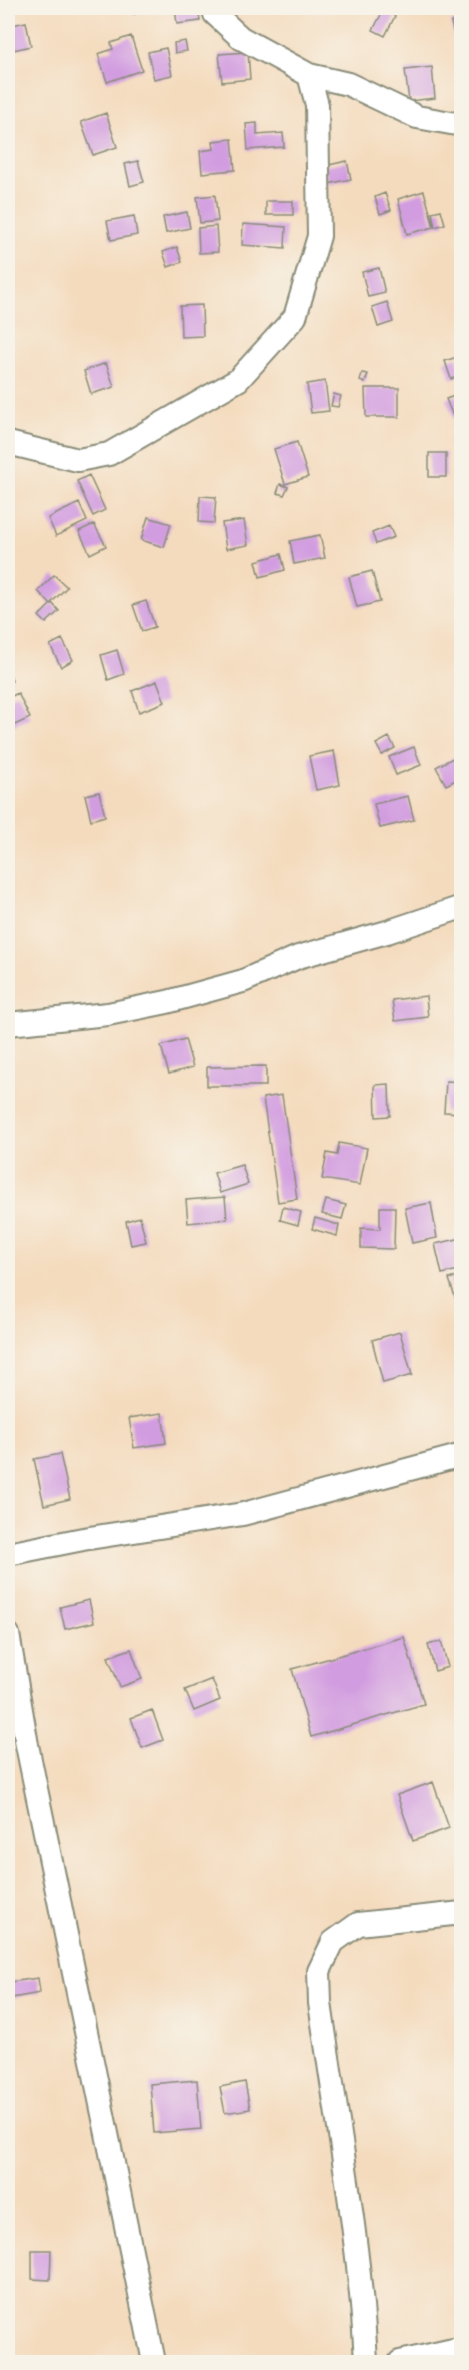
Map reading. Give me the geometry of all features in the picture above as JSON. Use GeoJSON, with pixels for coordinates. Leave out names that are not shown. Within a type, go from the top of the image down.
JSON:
{"type":"FeatureCollection","features":[{"type":"Feature","properties":{"kind":"street"},"geometry":{"type":"LineString","coordinates":[[215,14],[241,38],[309,75],[348,84],[417,117],[462,125]]}},
{"type":"Feature","properties":{"kind":"street"},"geometry":{"type":"LineString","coordinates":[[8,443],[78,460],[109,454],[238,380],[295,317],[319,236],[317,105],[309,75]]}},
{"type":"Feature","properties":{"kind":"street"},"geometry":{"type":"LineString","coordinates":[[8,1024],[108,1014],[167,1002],[243,981],[298,957],[387,932],[462,907]]}},
{"type":"Feature","properties":{"kind":"street"},"geometry":{"type":"LineString","coordinates":[[8,1554],[83,1539],[243,1514],[462,1455]]}},
{"type":"Feature","properties":{"kind":"street"},"geometry":{"type":"LineString","coordinates":[[8,1634],[27,1745],[154,2362]]}},
{"type":"Feature","properties":{"kind":"street"},"geometry":{"type":"LineString","coordinates":[[366,2362],[353,2214],[320,2003],[319,1971],[333,1942],[358,1924],[462,1913]]}},
{"type":"Feature","properties":{"kind":"street"},"geometry":{"type":"LineString","coordinates":[[400,2362],[462,2348]]}},
{"type":"Feature","properties":{"kind":"building"},"geometry":{"type":"Polygon","coordinates":[[[131,8],[151,8],[134,14],[131,8]]]}},
{"type":"Feature","properties":{"kind":"building"},"geometry":{"type":"Polygon","coordinates":[[[175,8],[198,8],[200,21],[177,24],[175,8]]]}},
{"type":"Feature","properties":{"kind":"building"},"geometry":{"type":"Polygon","coordinates":[[[356,8],[372,8],[371,12],[356,8]]]}},
{"type":"Feature","properties":{"kind":"building"},"geometry":{"type":"Polygon","coordinates":[[[384,8],[399,8],[395,14],[384,8]]]}},
{"type":"Feature","properties":{"kind":"building"},"geometry":{"type":"Polygon","coordinates":[[[384,9],[395,16],[385,36],[373,30],[384,9]]]}},
{"type":"Feature","properties":{"kind":"building"},"geometry":{"type":"Polygon","coordinates":[[[462,20],[462,42],[456,43],[451,22],[462,20]]]}},
{"type":"Feature","properties":{"kind":"building"},"geometry":{"type":"Polygon","coordinates":[[[26,22],[31,46],[13,50],[8,26],[26,22]]]}},
{"type":"Feature","properties":{"kind":"building"},"geometry":{"type":"Polygon","coordinates":[[[131,36],[142,70],[107,82],[98,54],[113,49],[111,43],[131,36]]]}},
{"type":"Feature","properties":{"kind":"building"},"geometry":{"type":"Polygon","coordinates":[[[185,41],[187,51],[175,53],[174,43],[185,41]]]}},
{"type":"Feature","properties":{"kind":"building"},"geometry":{"type":"Polygon","coordinates":[[[166,48],[172,75],[154,79],[148,52],[166,48]]]}},
{"type":"Feature","properties":{"kind":"building"},"geometry":{"type":"Polygon","coordinates":[[[248,52],[250,79],[222,82],[219,54],[248,52]]]}},
{"type":"Feature","properties":{"kind":"building"},"geometry":{"type":"Polygon","coordinates":[[[432,67],[435,98],[409,101],[405,70],[432,67]]]}},
{"type":"Feature","properties":{"kind":"building"},"geometry":{"type":"Polygon","coordinates":[[[106,113],[117,147],[93,155],[81,122],[106,113]]]}},
{"type":"Feature","properties":{"kind":"building"},"geometry":{"type":"Polygon","coordinates":[[[257,123],[257,135],[283,133],[284,147],[248,150],[246,124],[257,123]]]}},
{"type":"Feature","properties":{"kind":"building"},"geometry":{"type":"Polygon","coordinates":[[[232,139],[235,170],[202,173],[200,151],[214,149],[213,141],[232,139]]]}},
{"type":"Feature","properties":{"kind":"building"},"geometry":{"type":"Polygon","coordinates":[[[138,161],[144,182],[130,186],[125,164],[138,161]]]}},
{"type":"Feature","properties":{"kind":"building"},"geometry":{"type":"Polygon","coordinates":[[[347,161],[351,179],[328,184],[324,166],[347,161]]]}},
{"type":"Feature","properties":{"kind":"building"},"geometry":{"type":"Polygon","coordinates":[[[424,191],[434,227],[407,234],[398,199],[424,191]]]}},
{"type":"Feature","properties":{"kind":"building"},"geometry":{"type":"Polygon","coordinates":[[[385,193],[391,210],[380,214],[375,197],[385,193]]]}},
{"type":"Feature","properties":{"kind":"building"},"geometry":{"type":"Polygon","coordinates":[[[215,195],[218,221],[200,223],[197,197],[215,195]]]}},
{"type":"Feature","properties":{"kind":"building"},"geometry":{"type":"Polygon","coordinates":[[[266,201],[293,201],[293,215],[266,215],[266,201]]]}},
{"type":"Feature","properties":{"kind":"building"},"geometry":{"type":"Polygon","coordinates":[[[441,210],[445,224],[435,227],[432,212],[441,210]]]}},
{"type":"Feature","properties":{"kind":"building"},"geometry":{"type":"Polygon","coordinates":[[[187,212],[190,228],[166,233],[163,217],[187,212]]]}},
{"type":"Feature","properties":{"kind":"building"},"geometry":{"type":"Polygon","coordinates":[[[134,216],[137,235],[111,240],[107,221],[134,216]]]}},
{"type":"Feature","properties":{"kind":"building"},"geometry":{"type":"Polygon","coordinates":[[[243,224],[286,227],[285,248],[242,245],[243,224]]]}},
{"type":"Feature","properties":{"kind":"building"},"geometry":{"type":"Polygon","coordinates":[[[216,226],[218,252],[199,253],[198,228],[216,226]]]}},
{"type":"Feature","properties":{"kind":"building"},"geometry":{"type":"Polygon","coordinates":[[[177,247],[182,262],[168,267],[163,252],[177,247]]]}},
{"type":"Feature","properties":{"kind":"building"},"geometry":{"type":"Polygon","coordinates":[[[379,268],[385,293],[368,297],[362,272],[379,268]]]}},
{"type":"Feature","properties":{"kind":"building"},"geometry":{"type":"Polygon","coordinates":[[[387,302],[393,322],[378,327],[372,307],[387,302]]]}},
{"type":"Feature","properties":{"kind":"building"},"geometry":{"type":"Polygon","coordinates":[[[202,305],[203,336],[181,337],[180,306],[202,305]]]}},
{"type":"Feature","properties":{"kind":"building"},"geometry":{"type":"Polygon","coordinates":[[[457,357],[462,375],[451,379],[445,361],[457,357]]]}},
{"type":"Feature","properties":{"kind":"building"},"geometry":{"type":"Polygon","coordinates":[[[106,363],[114,387],[91,394],[84,371],[106,363]]]}},
{"type":"Feature","properties":{"kind":"building"},"geometry":{"type":"Polygon","coordinates":[[[362,373],[368,374],[365,383],[360,381],[362,373]]]}},
{"type":"Feature","properties":{"kind":"building"},"geometry":{"type":"Polygon","coordinates":[[[325,381],[329,411],[311,413],[307,384],[325,381]]]}},
{"type":"Feature","properties":{"kind":"building"},"geometry":{"type":"Polygon","coordinates":[[[365,388],[399,388],[399,417],[366,417],[365,388]]]}},
{"type":"Feature","properties":{"kind":"building"},"geometry":{"type":"Polygon","coordinates":[[[334,394],[341,396],[338,407],[331,406],[334,394]]]}},
{"type":"Feature","properties":{"kind":"building"},"geometry":{"type":"Polygon","coordinates":[[[457,395],[462,406],[462,416],[454,419],[446,399],[457,395]]]}},
{"type":"Feature","properties":{"kind":"building"},"geometry":{"type":"Polygon","coordinates":[[[297,442],[308,477],[285,484],[274,449],[297,442]]]}},
{"type":"Feature","properties":{"kind":"building"},"geometry":{"type":"Polygon","coordinates":[[[429,453],[446,453],[446,477],[429,477],[429,453]]]}},
{"type":"Feature","properties":{"kind":"building"},"geometry":{"type":"Polygon","coordinates":[[[89,475],[105,510],[93,516],[77,481],[89,475]]]}},
{"type":"Feature","properties":{"kind":"building"},"geometry":{"type":"Polygon","coordinates":[[[280,484],[288,487],[284,495],[277,493],[280,484]]]}},
{"type":"Feature","properties":{"kind":"building"},"geometry":{"type":"Polygon","coordinates":[[[200,496],[216,497],[214,523],[199,522],[200,496]]]}},
{"type":"Feature","properties":{"kind":"building"},"geometry":{"type":"Polygon","coordinates":[[[79,503],[87,521],[56,536],[48,518],[79,503]]]}},
{"type":"Feature","properties":{"kind":"building"},"geometry":{"type":"Polygon","coordinates":[[[148,517],[171,524],[164,547],[141,540],[148,517]]]}},
{"type":"Feature","properties":{"kind":"building"},"geometry":{"type":"Polygon","coordinates":[[[244,520],[248,545],[226,549],[222,523],[244,520]]]}},
{"type":"Feature","properties":{"kind":"building"},"geometry":{"type":"Polygon","coordinates":[[[94,524],[106,546],[90,554],[79,531],[94,524]]]}},
{"type":"Feature","properties":{"kind":"building"},"geometry":{"type":"Polygon","coordinates":[[[389,526],[394,537],[376,544],[372,533],[389,526]]]}},
{"type":"Feature","properties":{"kind":"building"},"geometry":{"type":"Polygon","coordinates":[[[320,535],[325,558],[294,564],[290,541],[320,535]]]}},
{"type":"Feature","properties":{"kind":"building"},"geometry":{"type":"Polygon","coordinates":[[[281,554],[285,570],[260,577],[256,561],[281,554]]]}},
{"type":"Feature","properties":{"kind":"building"},"geometry":{"type":"Polygon","coordinates":[[[372,571],[380,602],[357,607],[349,577],[372,571]]]}},
{"type":"Feature","properties":{"kind":"building"},"geometry":{"type":"Polygon","coordinates":[[[54,575],[67,587],[50,604],[38,591],[54,575]]]}},
{"type":"Feature","properties":{"kind":"building"},"geometry":{"type":"Polygon","coordinates":[[[146,601],[155,627],[142,631],[133,605],[146,601]]]}},
{"type":"Feature","properties":{"kind":"building"},"geometry":{"type":"Polygon","coordinates":[[[52,603],[59,611],[46,623],[39,616],[52,603]]]}},
{"type":"Feature","properties":{"kind":"building"},"geometry":{"type":"Polygon","coordinates":[[[62,639],[73,660],[61,667],[50,645],[62,639]]]}},
{"type":"Feature","properties":{"kind":"building"},"geometry":{"type":"Polygon","coordinates":[[[117,650],[124,674],[108,680],[101,655],[117,650]]]}},
{"type":"Feature","properties":{"kind":"building"},"geometry":{"type":"Polygon","coordinates":[[[8,668],[12,681],[8,682],[8,668]]]}},
{"type":"Feature","properties":{"kind":"building"},"geometry":{"type":"Polygon","coordinates":[[[157,681],[165,702],[139,712],[132,691],[157,681]]]}},
{"type":"Feature","properties":{"kind":"building"},"geometry":{"type":"Polygon","coordinates":[[[18,693],[30,718],[8,728],[8,698],[18,693]]]}},
{"type":"Feature","properties":{"kind":"building"},"geometry":{"type":"Polygon","coordinates":[[[389,737],[395,748],[382,755],[376,744],[389,737]]]}},
{"type":"Feature","properties":{"kind":"building"},"geometry":{"type":"Polygon","coordinates":[[[414,747],[421,765],[396,775],[389,757],[414,747]]]}},
{"type":"Feature","properties":{"kind":"building"},"geometry":{"type":"Polygon","coordinates":[[[334,751],[340,785],[316,790],[309,756],[334,751]]]}},
{"type":"Feature","properties":{"kind":"building"},"geometry":{"type":"Polygon","coordinates":[[[462,753],[462,777],[446,785],[436,767],[462,753]]]}},
{"type":"Feature","properties":{"kind":"building"},"geometry":{"type":"Polygon","coordinates":[[[99,792],[105,816],[91,820],[85,795],[99,792]]]}},
{"type":"Feature","properties":{"kind":"building"},"geometry":{"type":"Polygon","coordinates":[[[408,796],[414,820],[380,828],[374,804],[408,796]]]}},
{"type":"Feature","properties":{"kind":"building"},"geometry":{"type":"Polygon","coordinates":[[[426,996],[428,1017],[395,1021],[392,1000],[426,996]]]}},
{"type":"Feature","properties":{"kind":"building"},"geometry":{"type":"Polygon","coordinates":[[[185,1039],[193,1067],[169,1074],[161,1046],[185,1039]]]}},
{"type":"Feature","properties":{"kind":"building"},"geometry":{"type":"Polygon","coordinates":[[[266,1066],[266,1086],[207,1086],[207,1067],[266,1066]]]}},
{"type":"Feature","properties":{"kind":"building"},"geometry":{"type":"Polygon","coordinates":[[[446,1081],[462,1082],[462,1113],[444,1112],[446,1081]]]}},
{"type":"Feature","properties":{"kind":"building"},"geometry":{"type":"Polygon","coordinates":[[[389,1084],[390,1116],[376,1117],[375,1085],[389,1084]]]}},
{"type":"Feature","properties":{"kind":"building"},"geometry":{"type":"Polygon","coordinates":[[[282,1095],[297,1199],[278,1202],[263,1098],[282,1095]]]}},
{"type":"Feature","properties":{"kind":"building"},"geometry":{"type":"Polygon","coordinates":[[[339,1143],[367,1148],[360,1185],[322,1179],[327,1153],[337,1155],[339,1143]]]}},
{"type":"Feature","properties":{"kind":"building"},"geometry":{"type":"Polygon","coordinates":[[[242,1165],[248,1184],[220,1193],[214,1173],[242,1165]]]}},
{"type":"Feature","properties":{"kind":"building"},"geometry":{"type":"Polygon","coordinates":[[[225,1197],[227,1219],[188,1223],[186,1200],[225,1197]]]}},
{"type":"Feature","properties":{"kind":"building"},"geometry":{"type":"Polygon","coordinates":[[[326,1200],[346,1205],[342,1219],[322,1214],[326,1200]]]}},
{"type":"Feature","properties":{"kind":"building"},"geometry":{"type":"Polygon","coordinates":[[[431,1203],[437,1238],[412,1243],[405,1208],[431,1203]]]}},
{"type":"Feature","properties":{"kind":"building"},"geometry":{"type":"Polygon","coordinates":[[[283,1207],[301,1212],[298,1225],[280,1220],[283,1207]]]}},
{"type":"Feature","properties":{"kind":"building"},"geometry":{"type":"Polygon","coordinates":[[[380,1207],[395,1207],[394,1249],[361,1248],[361,1228],[380,1229],[380,1207]]]}},
{"type":"Feature","properties":{"kind":"building"},"geometry":{"type":"Polygon","coordinates":[[[140,1217],[146,1242],[131,1245],[126,1221],[140,1217]]]}},
{"type":"Feature","properties":{"kind":"building"},"geometry":{"type":"Polygon","coordinates":[[[315,1218],[339,1225],[337,1236],[312,1229],[315,1218]]]}},
{"type":"Feature","properties":{"kind":"building"},"geometry":{"type":"Polygon","coordinates":[[[462,1238],[462,1269],[442,1274],[435,1244],[462,1238]]]}},
{"type":"Feature","properties":{"kind":"building"},"geometry":{"type":"Polygon","coordinates":[[[462,1275],[462,1311],[460,1312],[449,1279],[462,1275]]]}},
{"type":"Feature","properties":{"kind":"building"},"geometry":{"type":"Polygon","coordinates":[[[400,1332],[412,1375],[383,1383],[372,1340],[400,1332]]]}},
{"type":"Feature","properties":{"kind":"building"},"geometry":{"type":"Polygon","coordinates":[[[162,1413],[166,1443],[134,1448],[129,1418],[162,1413]]]}},
{"type":"Feature","properties":{"kind":"building"},"geometry":{"type":"Polygon","coordinates":[[[60,1454],[70,1499],[44,1505],[34,1459],[60,1454]]]}},
{"type":"Feature","properties":{"kind":"building"},"geometry":{"type":"Polygon","coordinates":[[[89,1600],[94,1622],[65,1629],[60,1607],[89,1600]]]}},
{"type":"Feature","properties":{"kind":"building"},"geometry":{"type":"Polygon","coordinates":[[[404,1637],[424,1704],[311,1737],[292,1669],[404,1637]]]}},
{"type":"Feature","properties":{"kind":"building"},"geometry":{"type":"Polygon","coordinates":[[[441,1641],[448,1667],[435,1671],[428,1645],[441,1641]]]}},
{"type":"Feature","properties":{"kind":"building"},"geometry":{"type":"Polygon","coordinates":[[[131,1649],[142,1679],[120,1687],[108,1657],[131,1649]]]}},
{"type":"Feature","properties":{"kind":"building"},"geometry":{"type":"Polygon","coordinates":[[[212,1679],[220,1700],[194,1711],[185,1690],[212,1679]]]}},
{"type":"Feature","properties":{"kind":"building"},"geometry":{"type":"Polygon","coordinates":[[[152,1710],[163,1740],[142,1748],[131,1718],[152,1710]]]}},
{"type":"Feature","properties":{"kind":"building"},"geometry":{"type":"Polygon","coordinates":[[[433,1782],[449,1828],[413,1841],[397,1795],[433,1782]]]}},
{"type":"Feature","properties":{"kind":"building"},"geometry":{"type":"Polygon","coordinates":[[[38,1978],[40,1993],[12,1998],[10,1982],[38,1978]]]}},
{"type":"Feature","properties":{"kind":"building"},"geometry":{"type":"Polygon","coordinates":[[[197,2080],[201,2129],[154,2133],[150,2084],[197,2080]]]}},
{"type":"Feature","properties":{"kind":"building"},"geometry":{"type":"Polygon","coordinates":[[[245,2082],[250,2109],[225,2113],[220,2087],[245,2082]]]}},
{"type":"Feature","properties":{"kind":"building"},"geometry":{"type":"Polygon","coordinates":[[[32,2250],[51,2250],[50,2280],[32,2279],[32,2250]]]}}]}
